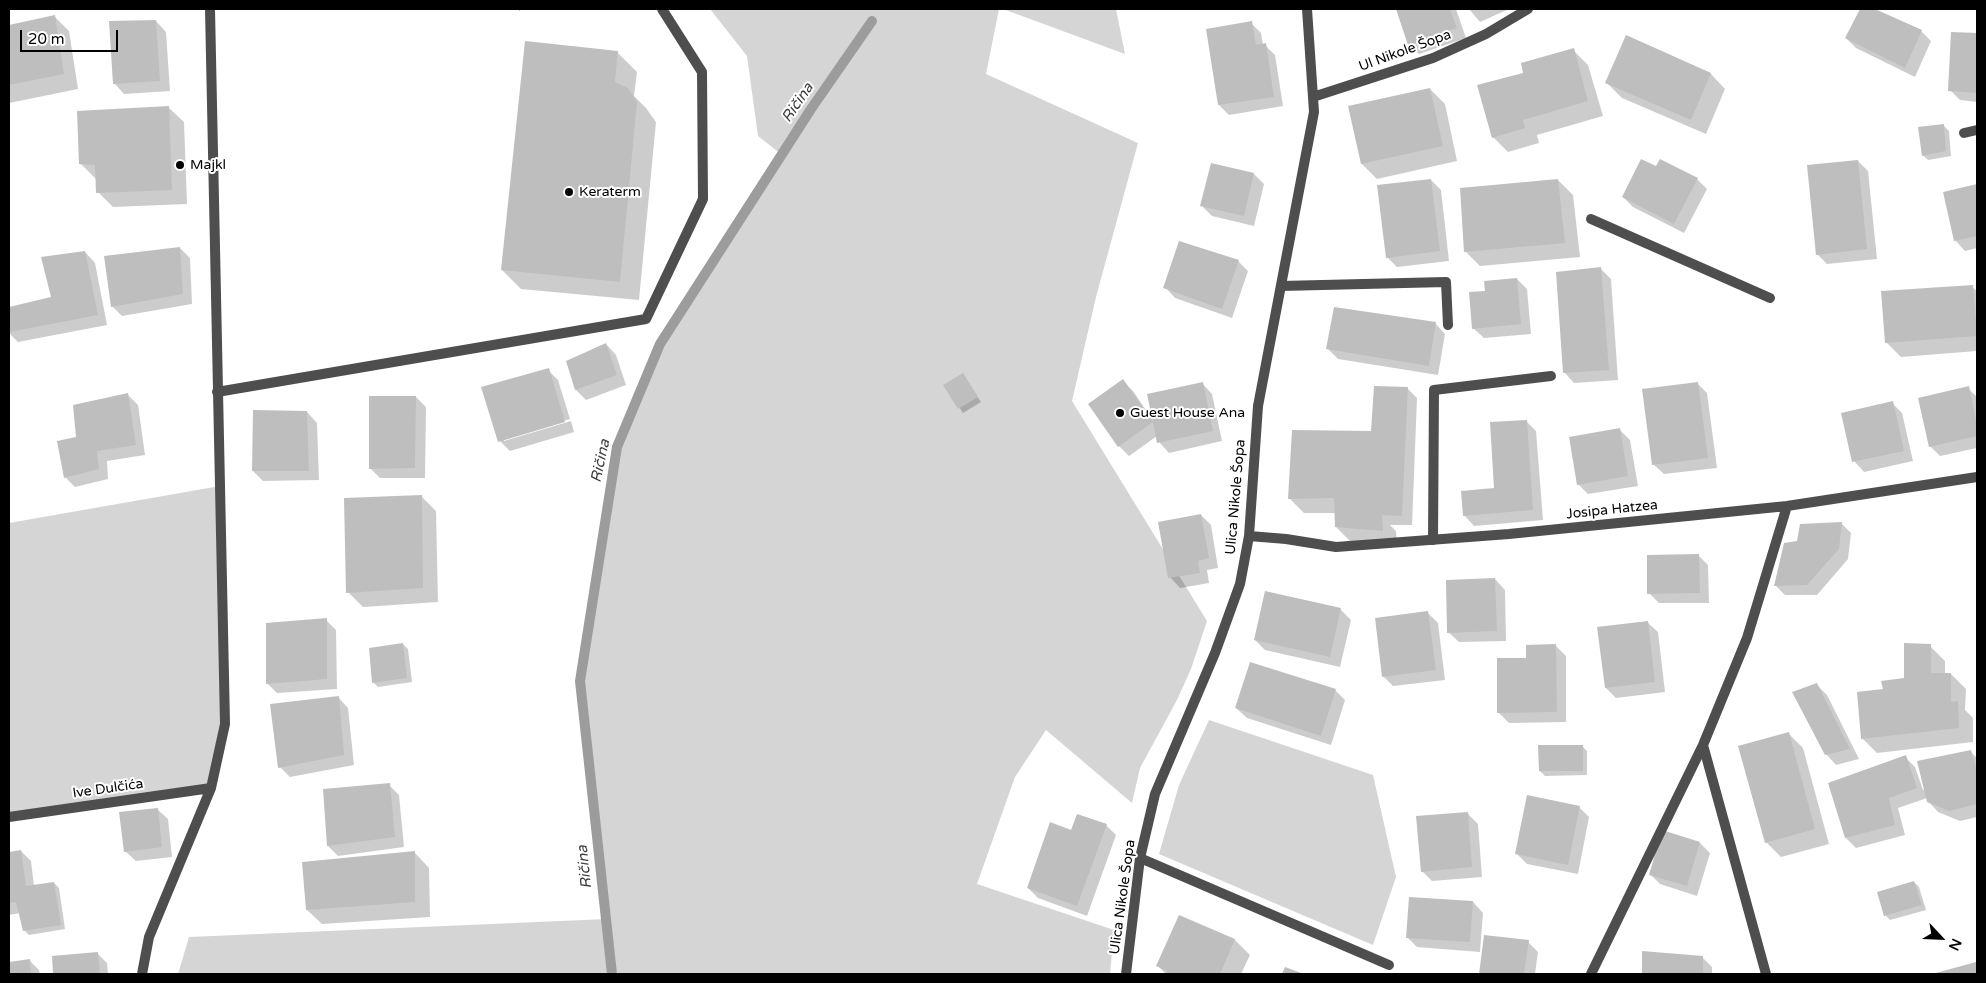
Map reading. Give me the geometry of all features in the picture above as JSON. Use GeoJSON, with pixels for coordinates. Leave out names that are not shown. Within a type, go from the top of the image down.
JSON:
{"type":"FeatureCollection","features":[{"type":"Feature","properties":{"kind":"street"},"geometry":{"type":"LineString","coordinates":[[142,974],[148,936],[211,788],[225,724],[210,9]]}},
{"type":"Feature","properties":{"kind":"street"},"geometry":{"type":"LineString","coordinates":[[217,392],[646,319],[703,199],[702,72],[662,9]]}},
{"type":"Feature","properties":{"kind":"street","name":"Ulica Nikole Šopa"},"geometry":{"type":"LineString","coordinates":[[1126,974],[1140,858],[1155,794],[1216,653],[1240,584],[1249,536],[1258,406],[1314,112],[1307,9]]}},
{"type":"Feature","properties":{"kind":"street","name":"Ul Nikole Šopa"},"geometry":{"type":"LineString","coordinates":[[1313,97],[1433,58],[1486,34],[1528,9]]}},
{"type":"Feature","properties":{"kind":"street"},"geometry":{"type":"LineString","coordinates":[[1964,133],[1977,130]]}},
{"type":"Feature","properties":{"kind":"street"},"geometry":{"type":"LineString","coordinates":[[1591,219],[1770,298]]}},
{"type":"Feature","properties":{"kind":"street"},"geometry":{"type":"LineString","coordinates":[[1281,286],[1446,282],[1448,325]]}},
{"type":"Feature","properties":{"kind":"street"},"geometry":{"type":"LineString","coordinates":[[1433,540],[1434,390],[1551,376]]}},
{"type":"Feature","properties":{"kind":"street","name":"Josipa Hatzea"},"geometry":{"type":"LineString","coordinates":[[1249,536],[1286,539],[1336,547],[1509,534],[1787,506],[1977,477]]}},
{"type":"Feature","properties":{"kind":"street"},"geometry":{"type":"LineString","coordinates":[[1591,974],[1703,745],[1747,638],[1787,506]]}},
{"type":"Feature","properties":{"kind":"street"},"geometry":{"type":"LineString","coordinates":[[1703,745],[1766,974]]}},
{"type":"Feature","properties":{"kind":"street","name":"Ive Dulčića"},"geometry":{"type":"LineString","coordinates":[[9,817],[211,788]]}},
{"type":"Feature","properties":{"kind":"street"},"geometry":{"type":"LineString","coordinates":[[1140,858],[1389,964]]}},
{"type":"Feature","properties":{"kind":"shaded area"},"geometry":{"type":"Polygon","coordinates":[[[710,9],[999,9],[986,74],[1138,143],[1096,297],[1072,401],[1207,621],[1191,669],[1177,700],[1140,768],[1132,803],[1046,730],[1015,777],[977,884],[1114,930],[1110,974],[178,974],[189,937],[607,919],[580,681],[617,447],[660,344],[782,155],[758,136],[747,56],[710,9]]]}},
{"type":"Feature","properties":{"kind":"shaded area"},"geometry":{"type":"Polygon","coordinates":[[[1003,9],[1116,9],[1125,54],[1003,9]]]}},
{"type":"Feature","properties":{"kind":"shaded area"},"geometry":{"type":"Polygon","coordinates":[[[220,486],[225,724],[211,788],[9,817],[9,523],[220,486]]]}},
{"type":"Feature","properties":{"kind":"shaded area"},"geometry":{"type":"Polygon","coordinates":[[[1209,720],[1373,775],[1396,877],[1373,945],[1159,854],[1179,785],[1209,720]]]}},
{"type":"Feature","properties":{"kind":"building"},"geometry":{"type":"Polygon","coordinates":[[[1396,9],[1450,9],[1457,28],[1408,45],[1396,9]]]}},
{"type":"Feature","properties":{"kind":"building"},"geometry":{"type":"Polygon","coordinates":[[[1860,9],[1875,9],[1922,30],[1905,68],[1845,38],[1860,9]]]}},
{"type":"Feature","properties":{"kind":"building"},"geometry":{"type":"Polygon","coordinates":[[[55,15],[64,74],[9,85],[9,25],[55,15]]]}},
{"type":"Feature","properties":{"kind":"building"},"geometry":{"type":"Polygon","coordinates":[[[156,20],[160,81],[113,84],[109,21],[156,20]]]}},
{"type":"Feature","properties":{"kind":"building"},"geometry":{"type":"Polygon","coordinates":[[[1252,21],[1256,45],[1266,43],[1274,97],[1218,105],[1206,29],[1252,21]]]}},
{"type":"Feature","properties":{"kind":"building"},"geometry":{"type":"Polygon","coordinates":[[[1951,32],[1977,33],[1977,93],[1948,91],[1951,32]]]}},
{"type":"Feature","properties":{"kind":"building"},"geometry":{"type":"Polygon","coordinates":[[[1626,35],[1711,73],[1691,120],[1605,83],[1626,35]]]}},
{"type":"Feature","properties":{"kind":"building","name":"Keraterm"},"geometry":{"type":"Polygon","coordinates":[[[525,41],[618,51],[615,82],[628,88],[637,102],[620,282],[501,270],[525,41]]]}},
{"type":"Feature","properties":{"kind":"building"},"geometry":{"type":"Polygon","coordinates":[[[1574,48],[1588,101],[1523,120],[1525,128],[1492,138],[1477,85],[1523,73],[1521,63],[1574,48]]]}},
{"type":"Feature","properties":{"kind":"building"},"geometry":{"type":"Polygon","coordinates":[[[1430,88],[1443,146],[1361,164],[1348,106],[1430,88]]]}},
{"type":"Feature","properties":{"kind":"building"},"geometry":{"type":"Polygon","coordinates":[[[169,106],[172,190],[96,193],[95,165],[79,164],[77,111],[169,106]]]}},
{"type":"Feature","properties":{"kind":"building"},"geometry":{"type":"Polygon","coordinates":[[[1944,124],[1946,151],[1922,156],[1918,127],[1944,124]]]}},
{"type":"Feature","properties":{"kind":"building"},"geometry":{"type":"Polygon","coordinates":[[[1641,159],[1656,166],[1660,159],[1698,178],[1674,224],[1622,197],[1641,159]]]}},
{"type":"Feature","properties":{"kind":"building"},"geometry":{"type":"Polygon","coordinates":[[[1858,160],[1867,249],[1816,255],[1807,165],[1858,160]]]}},
{"type":"Feature","properties":{"kind":"building"},"geometry":{"type":"Polygon","coordinates":[[[1211,163],[1254,173],[1244,216],[1200,206],[1211,163]]]}},
{"type":"Feature","properties":{"kind":"building"},"geometry":{"type":"Polygon","coordinates":[[[1431,179],[1440,251],[1386,258],[1377,185],[1431,179]]]}},
{"type":"Feature","properties":{"kind":"building"},"geometry":{"type":"Polygon","coordinates":[[[1558,179],[1565,243],[1464,252],[1460,188],[1558,179]]]}},
{"type":"Feature","properties":{"kind":"building"},"geometry":{"type":"Polygon","coordinates":[[[1977,184],[1977,236],[1954,241],[1943,192],[1977,184]]]}},
{"type":"Feature","properties":{"kind":"building"},"geometry":{"type":"Polygon","coordinates":[[[1179,241],[1239,260],[1222,309],[1163,288],[1179,241]]]}},
{"type":"Feature","properties":{"kind":"building"},"geometry":{"type":"Polygon","coordinates":[[[180,247],[183,294],[111,307],[104,256],[180,247]]]}},
{"type":"Feature","properties":{"kind":"building"},"geometry":{"type":"Polygon","coordinates":[[[85,251],[98,315],[9,332],[9,307],[51,297],[41,257],[85,251]]]}},
{"type":"Feature","properties":{"kind":"building"},"geometry":{"type":"Polygon","coordinates":[[[1601,267],[1609,370],[1563,373],[1556,272],[1601,267]]]}},
{"type":"Feature","properties":{"kind":"building"},"geometry":{"type":"Polygon","coordinates":[[[1517,278],[1521,324],[1472,329],[1469,292],[1485,291],[1484,281],[1517,278]]]}},
{"type":"Feature","properties":{"kind":"building"},"geometry":{"type":"Polygon","coordinates":[[[1973,285],[1977,336],[1885,343],[1881,291],[1973,285]]]}},
{"type":"Feature","properties":{"kind":"building"},"geometry":{"type":"Polygon","coordinates":[[[1334,307],[1436,322],[1429,366],[1326,349],[1334,307]]]}},
{"type":"Feature","properties":{"kind":"building"},"geometry":{"type":"Polygon","coordinates":[[[606,343],[617,375],[575,390],[566,361],[606,343]]]}},
{"type":"Feature","properties":{"kind":"building"},"geometry":{"type":"Polygon","coordinates":[[[549,368],[565,422],[498,442],[481,387],[549,368]]]}},
{"type":"Feature","properties":{"kind":"building"},"geometry":{"type":"Polygon","coordinates":[[[963,373],[978,397],[958,409],[943,385],[963,373]]]}},
{"type":"Feature","properties":{"kind":"building","name":"Guest House Ana"},"geometry":{"type":"Polygon","coordinates":[[[1123,379],[1153,422],[1118,447],[1088,404],[1123,379]]]}},
{"type":"Feature","properties":{"kind":"building"},"geometry":{"type":"Polygon","coordinates":[[[1203,382],[1213,431],[1157,443],[1147,394],[1203,382]]]}},
{"type":"Feature","properties":{"kind":"building"},"geometry":{"type":"Polygon","coordinates":[[[1698,382],[1708,458],[1652,465],[1642,389],[1698,382]]]}},
{"type":"Feature","properties":{"kind":"building"},"geometry":{"type":"Polygon","coordinates":[[[1374,386],[1408,387],[1402,516],[1382,515],[1383,531],[1335,527],[1334,498],[1288,499],[1292,430],[1371,431],[1374,386]]]}},
{"type":"Feature","properties":{"kind":"building"},"geometry":{"type":"Polygon","coordinates":[[[1969,386],[1977,425],[1977,436],[1929,447],[1918,398],[1969,386]]]}},
{"type":"Feature","properties":{"kind":"building"},"geometry":{"type":"Polygon","coordinates":[[[128,393],[136,445],[97,451],[99,469],[64,478],[57,441],[76,437],[73,405],[128,393]]]}},
{"type":"Feature","properties":{"kind":"building"},"geometry":{"type":"Polygon","coordinates":[[[369,396],[416,396],[415,468],[369,469],[369,396]]]}},
{"type":"Feature","properties":{"kind":"building"},"geometry":{"type":"Polygon","coordinates":[[[1893,401],[1904,451],[1852,462],[1841,413],[1893,401]]]}},
{"type":"Feature","properties":{"kind":"building"},"geometry":{"type":"Polygon","coordinates":[[[253,410],[307,411],[309,471],[252,471],[253,410]]]}},
{"type":"Feature","properties":{"kind":"building"},"geometry":{"type":"Polygon","coordinates":[[[1527,420],[1533,510],[1463,516],[1461,491],[1494,488],[1490,422],[1527,420]]]}},
{"type":"Feature","properties":{"kind":"building"},"geometry":{"type":"Polygon","coordinates":[[[1620,428],[1628,476],[1577,485],[1569,437],[1620,428]]]}},
{"type":"Feature","properties":{"kind":"building"},"geometry":{"type":"Polygon","coordinates":[[[422,495],[423,588],[346,593],[344,498],[422,495]]]}},
{"type":"Feature","properties":{"kind":"building"},"geometry":{"type":"Polygon","coordinates":[[[1201,514],[1209,558],[1198,561],[1200,573],[1168,578],[1158,522],[1201,514]]]}},
{"type":"Feature","properties":{"kind":"building"},"geometry":{"type":"Polygon","coordinates":[[[1842,522],[1839,549],[1807,585],[1774,586],[1784,543],[1797,541],[1800,524],[1842,522]]]}},
{"type":"Feature","properties":{"kind":"building"},"geometry":{"type":"Polygon","coordinates":[[[1699,554],[1700,593],[1647,594],[1647,555],[1699,554]]]}},
{"type":"Feature","properties":{"kind":"building"},"geometry":{"type":"Polygon","coordinates":[[[1495,578],[1497,631],[1447,633],[1446,580],[1495,578]]]}},
{"type":"Feature","properties":{"kind":"building"},"geometry":{"type":"Polygon","coordinates":[[[1265,591],[1341,608],[1330,657],[1254,640],[1265,591]]]}},
{"type":"Feature","properties":{"kind":"building"},"geometry":{"type":"Polygon","coordinates":[[[1428,611],[1436,670],[1382,677],[1375,618],[1428,611]]]}},
{"type":"Feature","properties":{"kind":"building"},"geometry":{"type":"Polygon","coordinates":[[[327,618],[327,679],[266,684],[266,623],[327,618]]]}},
{"type":"Feature","properties":{"kind":"building"},"geometry":{"type":"Polygon","coordinates":[[[1648,621],[1655,682],[1605,688],[1597,627],[1648,621]]]}},
{"type":"Feature","properties":{"kind":"building"},"geometry":{"type":"Polygon","coordinates":[[[403,643],[407,678],[372,683],[369,648],[403,643]]]}},
{"type":"Feature","properties":{"kind":"building"},"geometry":{"type":"Polygon","coordinates":[[[1904,643],[1931,644],[1931,673],[1951,673],[1951,702],[1958,701],[1959,728],[1861,739],[1857,692],[1883,689],[1881,681],[1904,678],[1904,643]]]}},
{"type":"Feature","properties":{"kind":"building"},"geometry":{"type":"Polygon","coordinates":[[[1556,644],[1557,712],[1497,713],[1497,658],[1526,658],[1526,645],[1556,644]]]}},
{"type":"Feature","properties":{"kind":"building"},"geometry":{"type":"Polygon","coordinates":[[[1250,662],[1336,689],[1321,736],[1235,708],[1250,662]]]}},
{"type":"Feature","properties":{"kind":"building"},"geometry":{"type":"Polygon","coordinates":[[[1817,683],[1850,749],[1825,755],[1792,692],[1817,683]]]}},
{"type":"Feature","properties":{"kind":"building"},"geometry":{"type":"Polygon","coordinates":[[[339,696],[344,755],[278,768],[270,704],[339,696]]]}},
{"type":"Feature","properties":{"kind":"building"},"geometry":{"type":"Polygon","coordinates":[[[1789,732],[1815,829],[1765,843],[1738,746],[1789,732]]]}},
{"type":"Feature","properties":{"kind":"building"},"geometry":{"type":"Polygon","coordinates":[[[1538,745],[1583,745],[1583,771],[1539,771],[1538,745]]]}},
{"type":"Feature","properties":{"kind":"building"},"geometry":{"type":"Polygon","coordinates":[[[1971,750],[1977,772],[1977,804],[1949,811],[1927,802],[1917,761],[1971,750]]]}},
{"type":"Feature","properties":{"kind":"building"},"geometry":{"type":"Polygon","coordinates":[[[1906,755],[1917,788],[1889,798],[1895,825],[1845,838],[1828,783],[1906,755]]]}},
{"type":"Feature","properties":{"kind":"building"},"geometry":{"type":"Polygon","coordinates":[[[390,783],[395,837],[327,846],[323,789],[390,783]]]}},
{"type":"Feature","properties":{"kind":"building"},"geometry":{"type":"Polygon","coordinates":[[[1527,795],[1580,806],[1568,865],[1515,854],[1527,795]]]}},
{"type":"Feature","properties":{"kind":"building"},"geometry":{"type":"Polygon","coordinates":[[[158,808],[162,847],[124,852],[119,812],[158,808]]]}},
{"type":"Feature","properties":{"kind":"building"},"geometry":{"type":"Polygon","coordinates":[[[1468,812],[1472,867],[1421,872],[1416,816],[1468,812]]]}},
{"type":"Feature","properties":{"kind":"building"},"geometry":{"type":"Polygon","coordinates":[[[1077,814],[1107,824],[1077,906],[1027,888],[1050,822],[1071,830],[1077,814]]]}},
{"type":"Feature","properties":{"kind":"building"},"geometry":{"type":"Polygon","coordinates":[[[1662,830],[1700,842],[1687,886],[1649,875],[1662,830]]]}},
{"type":"Feature","properties":{"kind":"building"},"geometry":{"type":"Polygon","coordinates":[[[21,850],[26,886],[54,882],[61,925],[23,931],[16,902],[9,903],[9,852],[21,850]]]}},
{"type":"Feature","properties":{"kind":"building"},"geometry":{"type":"Polygon","coordinates":[[[415,851],[415,902],[306,910],[302,862],[415,851]]]}},
{"type":"Feature","properties":{"kind":"building"},"geometry":{"type":"Polygon","coordinates":[[[1914,881],[1922,905],[1884,916],[1877,892],[1914,881]]]}},
{"type":"Feature","properties":{"kind":"building"},"geometry":{"type":"Polygon","coordinates":[[[1409,897],[1473,901],[1470,942],[1406,938],[1409,897]]]}},
{"type":"Feature","properties":{"kind":"building"},"geometry":{"type":"Polygon","coordinates":[[[1179,915],[1235,939],[1220,974],[1166,974],[1167,971],[1156,966],[1179,915]]]}},
{"type":"Feature","properties":{"kind":"building"},"geometry":{"type":"Polygon","coordinates":[[[1484,935],[1529,940],[1524,974],[1479,974],[1484,935]]]}},
{"type":"Feature","properties":{"kind":"building"},"geometry":{"type":"Polygon","coordinates":[[[1642,951],[1703,956],[1703,974],[1642,974],[1642,951]]]}},
{"type":"Feature","properties":{"kind":"building"},"geometry":{"type":"Polygon","coordinates":[[[98,952],[100,974],[53,974],[52,956],[98,952]]]}},
{"type":"Feature","properties":{"kind":"building"},"geometry":{"type":"Polygon","coordinates":[[[30,959],[31,974],[9,974],[9,962],[30,959]]]}},
{"type":"Feature","properties":{"kind":"building"},"geometry":{"type":"Polygon","coordinates":[[[1976,962],[1977,974],[1932,974],[1976,962]]]}},
{"type":"Feature","properties":{"kind":"building"},"geometry":{"type":"Polygon","coordinates":[[[1285,967],[1304,974],[1282,974],[1285,967]]]}},
{"type":"Feature","properties":{"kind":"waterway","name":"Ričina"},"geometry":{"type":"LineString","coordinates":[[612,974],[580,681],[617,447],[660,344],[811,109],[872,21]]}},
{"type":"Feature","properties":{"kind":"place","name":"Majkl"},"geometry":{"type":"Point","coordinates":[180,165]}},
{"type":"Feature","properties":{"kind":"place","name":"Keraterm"},"geometry":{"type":"Point","coordinates":[569,192]}},
{"type":"Feature","properties":{"kind":"place","name":"Guest House Ana"},"geometry":{"type":"Point","coordinates":[1120,413]}}]}
